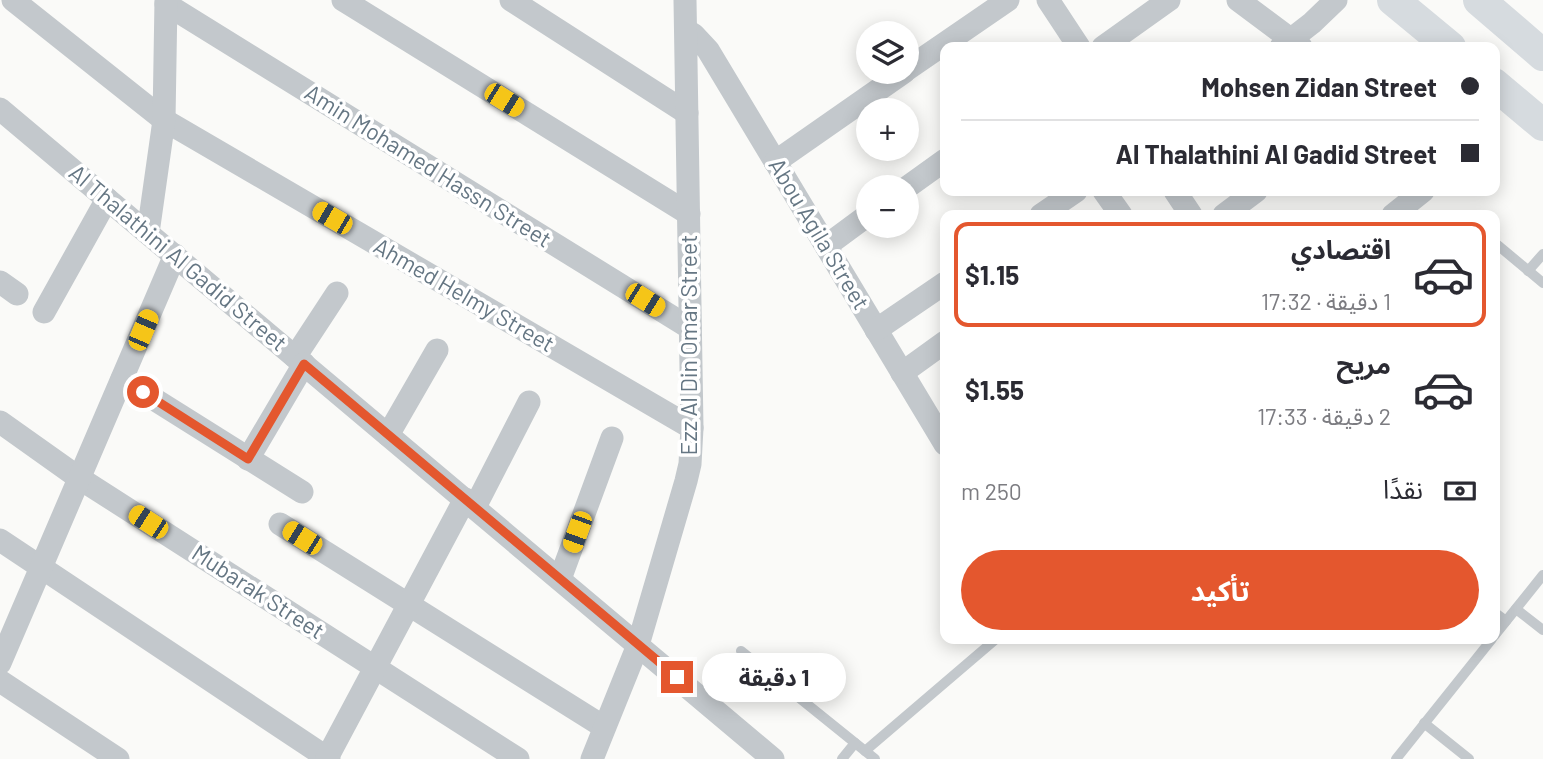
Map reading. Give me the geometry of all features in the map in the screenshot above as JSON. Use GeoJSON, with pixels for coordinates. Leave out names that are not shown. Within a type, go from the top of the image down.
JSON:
{"type":"FeatureCollection","features":[{"type":"Feature","properties":{"kind":"main road"},"geometry":{"type":"LineString","coordinates":[[1393,0],[1444,42]]}},
{"type":"Feature","properties":{"kind":"main road"},"geometry":{"type":"LineString","coordinates":[[1479,0],[1538,42]]}},
{"type":"Feature","properties":{"kind":"main road"},"geometry":{"type":"LineString","coordinates":[[1500,89],[1543,125]]}},
{"type":"Feature","properties":{"kind":"street","name":"Ahmed Helmy Street"},"geometry":{"type":"LineString","coordinates":[[14,0],[164,120],[692,428]]}},
{"type":"Feature","properties":{"kind":"street"},"geometry":{"type":"LineString","coordinates":[[343,0],[689,214]]}},
{"type":"Feature","properties":{"kind":"street"},"geometry":{"type":"LineString","coordinates":[[512,0],[687,113]]}},
{"type":"Feature","properties":{"kind":"street"},"geometry":{"type":"LineString","coordinates":[[947,42],[1008,0]]}},
{"type":"Feature","properties":{"kind":"street"},"geometry":{"type":"LineString","coordinates":[[1048,0],[1077,42]]}},
{"type":"Feature","properties":{"kind":"street"},"geometry":{"type":"LineString","coordinates":[[1110,42],[1169,0]]}},
{"type":"Feature","properties":{"kind":"street"},"geometry":{"type":"LineString","coordinates":[[1238,0],[1287,42]]}},
{"type":"Feature","properties":{"kind":"street"},"geometry":{"type":"LineString","coordinates":[[1294,42],[1336,0]]}},
{"type":"Feature","properties":{"kind":"street","name":"Ezz Al Din Omar Street"},"geometry":{"type":"LineString","coordinates":[[592,759],[638,645],[686,481],[691,455],[686,30],[688,1]]}},
{"type":"Feature","properties":{"kind":"street"},"geometry":{"type":"LineString","coordinates":[[148,233],[164,120],[166,2]]}},
{"type":"Feature","properties":{"kind":"street","name":"Amin Mohamed Hassn Street"},"geometry":{"type":"LineString","coordinates":[[166,2],[690,328]]}},
{"type":"Feature","properties":{"kind":"street","name":"Abou Agila Street"},"geometry":{"type":"LineString","coordinates":[[686,30],[708,50],[940,436]]}},
{"type":"Feature","properties":{"kind":"street"},"geometry":{"type":"LineString","coordinates":[[919,61],[940,47]]}},
{"type":"Feature","properties":{"kind":"street"},"geometry":{"type":"LineString","coordinates":[[775,162],[886,84]]}},
{"type":"Feature","properties":{"kind":"street","name":"Al Thalathini Al Gadid Street"},"geometry":{"type":"LineString","coordinates":[[0,109],[773,759]]}},
{"type":"Feature","properties":{"kind":"street"},"geometry":{"type":"LineString","coordinates":[[919,179],[940,164]]}},
{"type":"Feature","properties":{"kind":"street"},"geometry":{"type":"LineString","coordinates":[[1048,210],[1069,196]]}},
{"type":"Feature","properties":{"kind":"street"},"geometry":{"type":"LineString","coordinates":[[1231,210],[1249,196]]}},
{"type":"Feature","properties":{"kind":"street"},"geometry":{"type":"LineString","coordinates":[[1399,210],[1417,196]]}},
{"type":"Feature","properties":{"kind":"street"},"geometry":{"type":"LineString","coordinates":[[44,312],[107,199]]}},
{"type":"Feature","properties":{"kind":"street"},"geometry":{"type":"LineString","coordinates":[[826,246],[856,224]]}},
{"type":"Feature","properties":{"kind":"street"},"geometry":{"type":"LineString","coordinates":[[0,663],[175,255]]}},
{"type":"Feature","properties":{"kind":"street"},"geometry":{"type":"LineString","coordinates":[[876,330],[940,286]]}},
{"type":"Feature","properties":{"kind":"street"},"geometry":{"type":"LineString","coordinates":[[248,459],[337,293]]}},
{"type":"Feature","properties":{"kind":"street"},"geometry":{"type":"LineString","coordinates":[[902,373],[940,346]]}},
{"type":"Feature","properties":{"kind":"street"},"geometry":{"type":"LineString","coordinates":[[388,435],[437,350]]}},
{"type":"Feature","properties":{"kind":"street"},"geometry":{"type":"LineString","coordinates":[[122,379],[302,492]]}},
{"type":"Feature","properties":{"kind":"street"},"geometry":{"type":"LineString","coordinates":[[0,540],[328,758],[409,605],[529,402]]}},
{"type":"Feature","properties":{"kind":"street","name":"Mubarak Street"},"geometry":{"type":"LineString","coordinates":[[0,422],[79,478],[519,759]]}},
{"type":"Feature","properties":{"kind":"street"},"geometry":{"type":"LineString","coordinates":[[560,579],[612,438]]}},
{"type":"Feature","properties":{"kind":"street"},"geometry":{"type":"LineString","coordinates":[[281,524],[604,727]]}},
{"type":"Feature","properties":{"kind":"street"},"geometry":{"type":"LineString","coordinates":[[0,681],[118,759]]}},
{"type":"Feature","properties":{"kind":"lane"},"geometry":{"type":"LineString","coordinates":[[1500,247],[1543,283]]}},
{"type":"Feature","properties":{"kind":"lane"},"geometry":{"type":"LineString","coordinates":[[1528,271],[1543,254]]}},
{"type":"Feature","properties":{"kind":"lane"},"geometry":{"type":"LineString","coordinates":[[1500,628],[1543,575]]}},
{"type":"Feature","properties":{"kind":"lane"},"geometry":{"type":"LineString","coordinates":[[1532,588],[1543,596]]}},
{"type":"Feature","properties":{"kind":"lane"},"geometry":{"type":"LineString","coordinates":[[1516,609],[1543,630]]}},
{"type":"Feature","properties":{"kind":"lane"},"geometry":{"type":"LineString","coordinates":[[1500,616],[1506,621]]}},
{"type":"Feature","properties":{"kind":"lane"},"geometry":{"type":"LineString","coordinates":[[865,751],[990,644]]}},
{"type":"Feature","properties":{"kind":"lane"},"geometry":{"type":"LineString","coordinates":[[1396,759],[1487,644]]}},
{"type":"Feature","properties":{"kind":"lane"},"geometry":{"type":"LineString","coordinates":[[741,651],[875,759]]}},
{"type":"Feature","properties":{"kind":"lane"},"geometry":{"type":"LineString","coordinates":[[1424,723],[1469,759]]}},
{"type":"Feature","properties":{"kind":"lane"},"geometry":{"type":"LineString","coordinates":[[842,759],[855,743]]}},
{"type":"Feature","properties":{"kind":"route"},"geometry":{"type":"LineString","coordinates":[[143,392],[248,459],[304,364],[677,677]]}}]}
